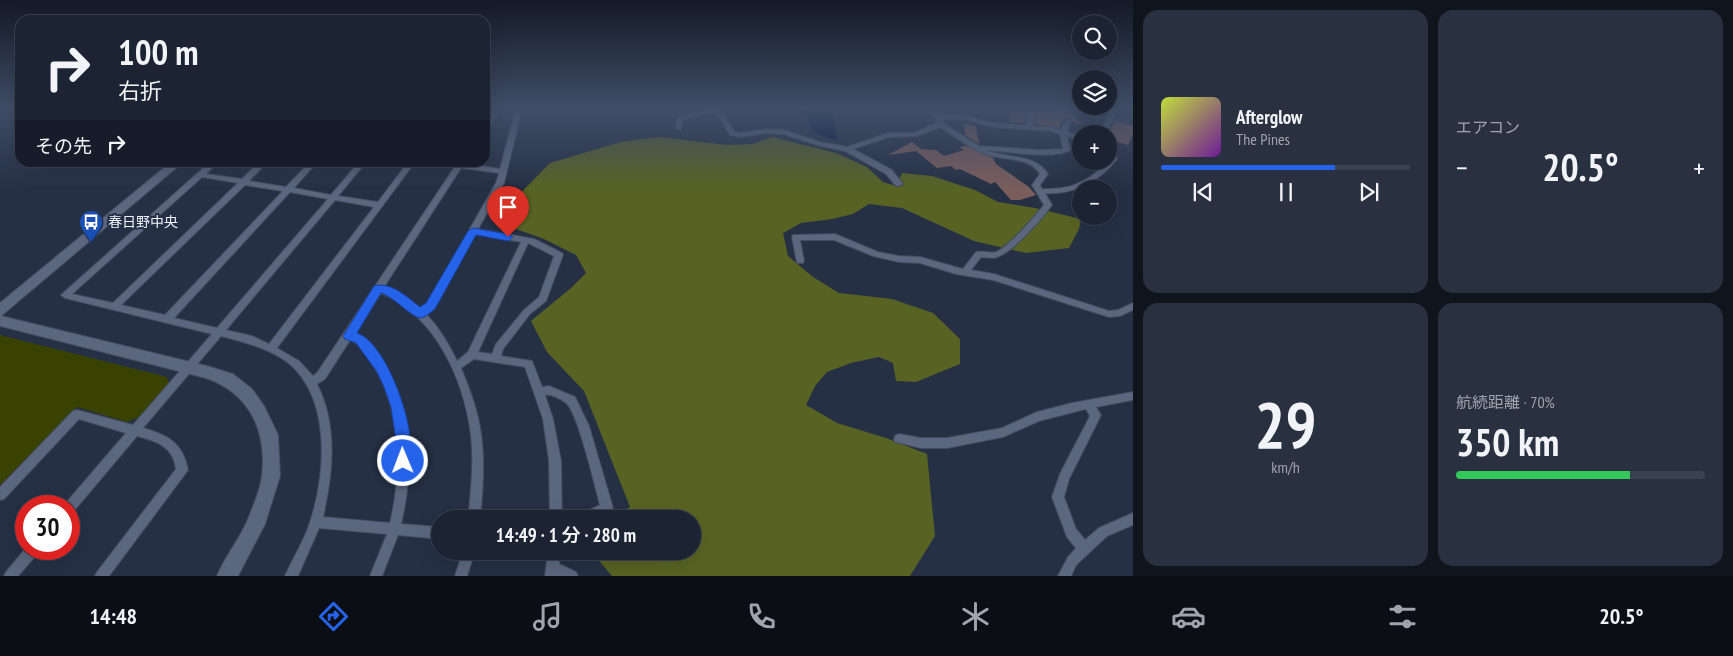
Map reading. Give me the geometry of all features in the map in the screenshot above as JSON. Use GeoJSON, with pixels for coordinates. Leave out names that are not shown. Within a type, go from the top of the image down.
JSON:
{"type":"FeatureCollection","features":[{"type":"Feature","properties":{"kind":"street"},"geometry":{"type":"LineString","coordinates":[[421,314],[430,306],[500,183],[512,136]]}},
{"type":"Feature","properties":{"kind":"street"},"geometry":{"type":"LineString","coordinates":[[795,136],[819,144],[847,149],[889,172],[899,184]]}},
{"type":"Feature","properties":{"kind":"street"},"geometry":{"type":"LineString","coordinates":[[847,149],[885,136]]}},
{"type":"Feature","properties":{"kind":"street"},"geometry":{"type":"LineString","coordinates":[[961,136],[992,154],[1034,164],[1042,170],[1044,174],[1036,185],[1048,205],[1018,238],[1000,253],[995,255],[979,254],[965,272]]}},
{"type":"Feature","properties":{"kind":"street"},"geometry":{"type":"LineString","coordinates":[[976,146],[1051,154],[1063,153],[1067,150],[1063,141],[1064,136]]}},
{"type":"Feature","properties":{"kind":"street"},"geometry":{"type":"LineString","coordinates":[[0,311],[172,167]]}},
{"type":"Feature","properties":{"kind":"street"},"geometry":{"type":"LineString","coordinates":[[210,167],[65,294],[114,308],[249,339],[271,349],[296,364],[311,383],[322,406],[326,436],[326,471],[316,522],[291,576]]}},
{"type":"Feature","properties":{"kind":"street"},"geometry":{"type":"LineString","coordinates":[[114,308],[259,167]]}},
{"type":"Feature","properties":{"kind":"street"},"geometry":{"type":"LineString","coordinates":[[167,319],[309,167]]}},
{"type":"Feature","properties":{"kind":"street"},"geometry":{"type":"LineString","coordinates":[[80,495],[359,167]]}},
{"type":"Feature","properties":{"kind":"street"},"geometry":{"type":"LineString","coordinates":[[271,349],[408,167]]}},
{"type":"Feature","properties":{"kind":"street"},"geometry":{"type":"LineString","coordinates":[[311,383],[322,376],[459,167]]}},
{"type":"Feature","properties":{"kind":"street"},"geometry":{"type":"LineString","coordinates":[[479,167],[504,171]]}},
{"type":"Feature","properties":{"kind":"street"},"geometry":{"type":"LineString","coordinates":[[1039,191],[1061,191],[1073,188],[1104,170]]}},
{"type":"Feature","properties":{"kind":"street"},"geometry":{"type":"LineString","coordinates":[[202,175],[380,205]]}},
{"type":"Feature","properties":{"kind":"street"},"geometry":{"type":"LineString","coordinates":[[473,231],[531,241],[559,255],[543,299],[528,312],[499,348],[495,358]]}},
{"type":"Feature","properties":{"kind":"street"},"geometry":{"type":"LineString","coordinates":[[800,261],[796,238],[835,237],[876,254],[899,259],[920,260],[994,278],[1019,287],[1044,292],[1109,314],[1120,313],[1133,306]]}},
{"type":"Feature","properties":{"kind":"street"},"geometry":{"type":"LineString","coordinates":[[456,367],[472,355],[525,240]]}},
{"type":"Feature","properties":{"kind":"street"},"geometry":{"type":"LineString","coordinates":[[378,288],[392,292],[421,314],[437,334],[463,382],[476,432],[478,466],[475,510]]}},
{"type":"Feature","properties":{"kind":"street"},"geometry":{"type":"LineString","coordinates":[[0,321],[227,379],[246,394],[258,411],[270,435],[272,476],[256,524],[228,576]]}},
{"type":"Feature","properties":{"kind":"street"},"geometry":{"type":"LineString","coordinates":[[349,336],[360,339],[382,368],[391,387],[397,407],[403,441],[402,481],[394,529],[376,576]]}},
{"type":"Feature","properties":{"kind":"street"},"geometry":{"type":"LineString","coordinates":[[472,355],[529,364],[540,391],[548,419],[555,461],[556,510]]}},
{"type":"Feature","properties":{"kind":"street"},"geometry":{"type":"LineString","coordinates":[[540,391],[549,390],[571,400],[584,426],[606,508],[602,510]]}},
{"type":"Feature","properties":{"kind":"street"},"geometry":{"type":"LineString","coordinates":[[899,438],[922,443],[947,443],[1003,432],[1037,417],[1088,404],[1133,396]]}},
{"type":"Feature","properties":{"kind":"street"},"geometry":{"type":"LineString","coordinates":[[1085,549],[1071,533],[1058,497],[1064,478],[1096,415],[1088,404]]}},
{"type":"Feature","properties":{"kind":"street"},"geometry":{"type":"LineString","coordinates":[[0,495],[77,414],[158,438],[170,445],[180,457],[182,470],[101,576]]}},
{"type":"Feature","properties":{"kind":"street"},"geometry":{"type":"LineString","coordinates":[[1064,576],[1072,561],[1103,532],[1133,519]]}},
{"type":"Feature","properties":{"kind":"street"},"geometry":{"type":"LineString","coordinates":[[316,522],[431,532]]}},
{"type":"Feature","properties":{"kind":"street"},"geometry":{"type":"LineString","coordinates":[[10,576],[24,560]]}},
{"type":"Feature","properties":{"kind":"street"},"geometry":{"type":"LineString","coordinates":[[461,576],[466,560]]}},
{"type":"Feature","properties":{"kind":"street"},"geometry":{"type":"LineString","coordinates":[[552,571],[572,576]]}},
{"type":"Feature","properties":{"kind":"green space"},"geometry":{"type":"Polygon","coordinates":[[[659,137],[728,145],[753,144],[772,137],[836,153],[867,167],[883,182],[896,186],[902,173],[932,176],[975,190],[998,202],[1072,217],[1072,225],[1080,225],[1069,248],[1026,253],[974,241],[902,208],[869,204],[853,214],[801,223],[783,233],[788,256],[813,277],[839,293],[892,299],[933,313],[960,339],[960,364],[916,382],[896,381],[893,363],[879,357],[851,363],[827,372],[815,386],[806,405],[837,423],[886,438],[927,454],[935,536],[910,576],[612,576],[599,560],[701,560],[701,510],[625,510],[630,507],[584,391],[547,352],[531,321],[586,273],[576,255],[544,239],[493,221],[550,163],[621,142],[659,137]]]}},
{"type":"Feature","properties":{"kind":"green space"},"geometry":{"type":"Polygon","coordinates":[[[0,335],[167,377],[169,384],[139,417],[127,422],[77,407],[0,485],[0,335]]]}},
{"type":"Feature","properties":{"kind":"water"},"geometry":{"type":"Polygon","coordinates":[[[822,136],[836,136],[837,140],[822,136]]]}},
{"type":"Feature","properties":{"kind":"building"},"geometry":{"type":"Polygon","coordinates":[[[966,136],[978,136],[979,144],[966,136]]]}},
{"type":"Feature","properties":{"kind":"building"},"geometry":{"type":"Polygon","coordinates":[[[1117,136],[1132,136],[1128,145],[1117,142],[1117,136]]]}},
{"type":"Feature","properties":{"kind":"building"},"geometry":{"type":"Polygon","coordinates":[[[912,142],[921,149],[936,150],[944,156],[964,150],[959,147],[966,146],[993,158],[996,164],[1029,187],[1036,195],[1020,200],[1011,200],[995,182],[991,184],[960,169],[956,170],[951,166],[937,168],[916,151],[888,155],[912,142]]]}},
{"type":"Feature","properties":{"kind":"place","name":"春日野中央"},"geometry":{"type":"Point","coordinates":[91,243]}},
{"type":"Feature","properties":{"kind":"route"},"geometry":{"type":"LineString","coordinates":[[403,461],[403,441],[397,407],[391,387],[382,368],[360,339],[349,336],[378,288],[392,292],[421,314],[430,306],[473,231],[508,237]]}}]}
